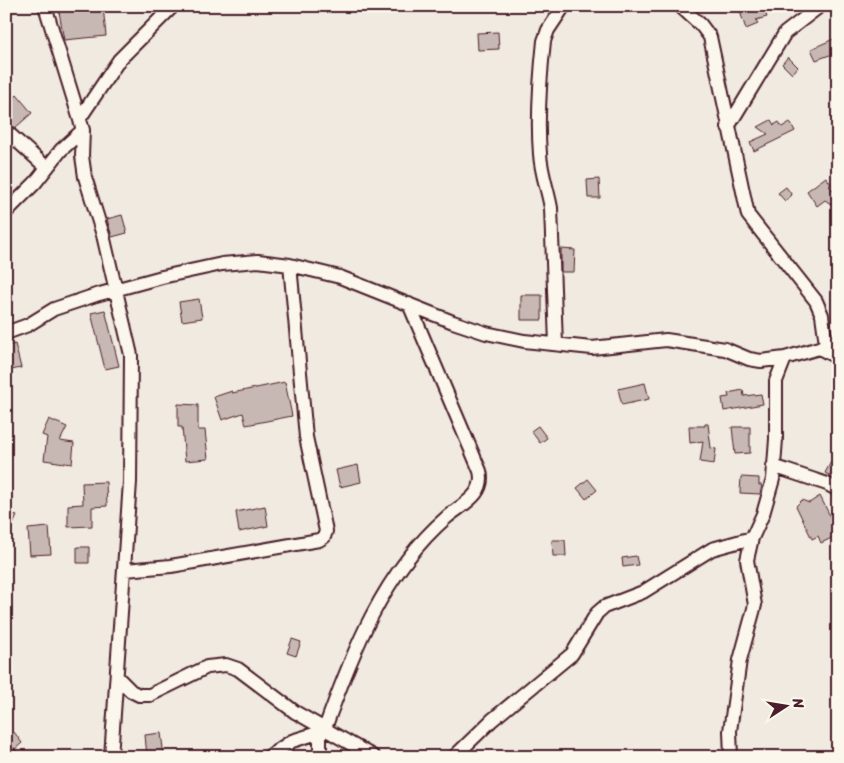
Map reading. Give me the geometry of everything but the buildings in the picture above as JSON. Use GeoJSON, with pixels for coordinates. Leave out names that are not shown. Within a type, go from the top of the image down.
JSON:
{"type":"FeatureCollection","features":[{"type":"Feature","properties":{"kind":"street"},"geometry":{"type":"LineString","coordinates":[[45,6],[81,124],[85,177],[103,235],[131,355],[130,482],[111,757]]}},
{"type":"Feature","properties":{"kind":"street"},"geometry":{"type":"LineString","coordinates":[[6,212],[35,182],[81,124],[119,60],[173,6]]}},
{"type":"Feature","properties":{"kind":"street"},"geometry":{"type":"LineString","coordinates":[[556,344],[551,208],[542,170],[539,137],[544,41],[548,30],[564,6]]}},
{"type":"Feature","properties":{"kind":"street"},"geometry":{"type":"LineString","coordinates":[[680,6],[701,25],[710,37],[748,215],[816,300],[822,315],[828,343],[838,358]]}},
{"type":"Feature","properties":{"kind":"street"},"geometry":{"type":"LineString","coordinates":[[728,127],[785,32],[820,6]]}},
{"type":"Feature","properties":{"kind":"street"},"geometry":{"type":"LineString","coordinates":[[6,131],[46,167]]}},
{"type":"Feature","properties":{"kind":"street"},"geometry":{"type":"LineString","coordinates":[[6,332],[28,324],[54,309],[115,290],[222,264],[258,261],[290,265],[340,277],[486,333],[556,344],[592,348],[666,340],[725,349],[761,361],[785,358],[828,343]]}},
{"type":"Feature","properties":{"kind":"street"},"geometry":{"type":"LineString","coordinates":[[125,570],[181,565],[319,540],[324,537],[326,531],[306,437],[290,265]]}},
{"type":"Feature","properties":{"kind":"street"},"geometry":{"type":"LineString","coordinates":[[320,757],[322,731],[355,653],[398,570],[436,527],[476,495],[480,488],[480,471],[409,304]]}},
{"type":"Feature","properties":{"kind":"street"},"geometry":{"type":"LineString","coordinates":[[731,757],[730,731],[740,660],[755,605],[747,560],[752,538],[766,505],[773,466],[776,380],[785,358]]}},
{"type":"Feature","properties":{"kind":"street"},"geometry":{"type":"LineString","coordinates":[[761,361],[776,380]]}},
{"type":"Feature","properties":{"kind":"street"},"geometry":{"type":"LineString","coordinates":[[773,466],[827,484],[838,490]]}},
{"type":"Feature","properties":{"kind":"street"},"geometry":{"type":"LineString","coordinates":[[454,757],[485,727],[572,654],[592,620],[604,607],[643,592],[712,549],[752,538]]}},
{"type":"Feature","properties":{"kind":"street"},"geometry":{"type":"LineString","coordinates":[[117,677],[131,691],[139,695],[150,695],[206,666],[226,665],[238,668],[322,731],[374,757]]}},
{"type":"Feature","properties":{"kind":"street"},"geometry":{"type":"LineString","coordinates":[[115,698],[131,691]]}},
{"type":"Feature","properties":{"kind":"street"},"geometry":{"type":"LineString","coordinates":[[268,757],[292,741],[322,731]]}},
{"type":"Feature","properties":{"kind":"street"},"geometry":{"type":"LineString","coordinates":[[6,751],[12,757]]}}]}
